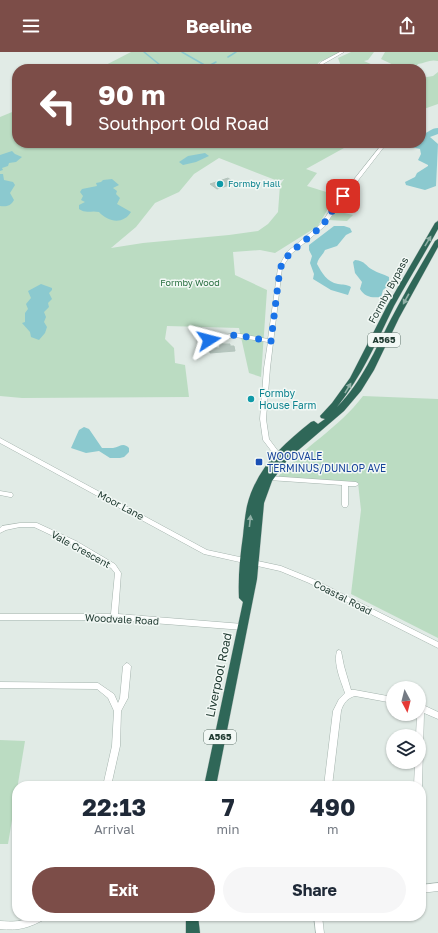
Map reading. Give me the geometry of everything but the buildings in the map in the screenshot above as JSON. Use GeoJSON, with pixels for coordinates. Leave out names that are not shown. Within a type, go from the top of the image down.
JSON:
{"type":"FeatureCollection","features":[{"type":"Feature","properties":{"kind":"highway","name":"Formby Bypass"},"geometry":{"type":"LineString","coordinates":[[280,458],[292,441],[333,409],[343,396],[438,223]]}},
{"type":"Feature","properties":{"kind":"highway","name":"Formby Bypass"},"geometry":{"type":"LineString","coordinates":[[280,458],[338,412],[358,390],[438,240]]}},
{"type":"Feature","properties":{"kind":"highway"},"geometry":{"type":"LineString","coordinates":[[404,283],[414,274],[422,259],[428,259]]}},
{"type":"Feature","properties":{"kind":"highway","name":"Liverpool Road"},"geometry":{"type":"LineString","coordinates":[[211,781],[244,621],[250,561],[262,492],[280,458]]}},
{"type":"Feature","properties":{"kind":"highway","name":"Liverpool Road"},"geometry":{"type":"LineString","coordinates":[[250,561],[251,505],[260,480],[280,458]]}},
{"type":"Feature","properties":{"kind":"highway"},"geometry":{"type":"LineString","coordinates":[[192,921],[193,933]]}},
{"type":"Feature","properties":{"kind":"street"},"geometry":{"type":"LineString","coordinates":[[321,64],[342,52]]}},
{"type":"Feature","properties":{"kind":"street"},"geometry":{"type":"LineString","coordinates":[[280,458],[266,440],[263,419],[267,368],[280,268],[289,254],[323,225],[334,208],[381,148]]}},
{"type":"Feature","properties":{"kind":"street"},"geometry":{"type":"LineString","coordinates":[[209,340],[235,335],[271,341]]}},
{"type":"Feature","properties":{"kind":"street","name":"Moor Lane"},"geometry":{"type":"LineString","coordinates":[[0,440],[206,552],[224,557],[250,561]]}},
{"type":"Feature","properties":{"kind":"street"},"geometry":{"type":"LineString","coordinates":[[269,478],[356,484]]}},
{"type":"Feature","properties":{"kind":"street"},"geometry":{"type":"LineString","coordinates":[[345,484],[345,504]]}},
{"type":"Feature","properties":{"kind":"street"},"geometry":{"type":"LineString","coordinates":[[0,493],[10,495]]}},
{"type":"Feature","properties":{"kind":"street","name":"Vale Crescent"},"geometry":{"type":"LineString","coordinates":[[0,531],[4,528],[20,524],[35,525],[74,543],[113,566],[118,573],[114,617]]}},
{"type":"Feature","properties":{"kind":"street","name":"Coastal Road"},"geometry":{"type":"LineString","coordinates":[[250,561],[281,568],[311,581],[438,645]]}},
{"type":"Feature","properties":{"kind":"street","name":"Woodvale Road"},"geometry":{"type":"LineString","coordinates":[[0,617],[114,617],[244,621]]}},
{"type":"Feature","properties":{"kind":"street"},"geometry":{"type":"LineString","coordinates":[[339,653],[340,666],[350,694]]}},
{"type":"Feature","properties":{"kind":"street"},"geometry":{"type":"LineString","coordinates":[[108,781],[116,746],[118,710],[124,698],[127,666]]}},
{"type":"Feature","properties":{"kind":"street"},"geometry":{"type":"LineString","coordinates":[[0,685],[98,686],[112,696],[118,710]]}},
{"type":"Feature","properties":{"kind":"street"},"geometry":{"type":"LineString","coordinates":[[329,781],[337,711],[344,697],[350,694],[386,699]]}},
{"type":"Feature","properties":{"kind":"street"},"geometry":{"type":"LineString","coordinates":[[426,710],[438,716]]}},
{"type":"Feature","properties":{"kind":"street"},"geometry":{"type":"LineString","coordinates":[[418,781],[420,721]]}},
{"type":"Feature","properties":{"kind":"street"},"geometry":{"type":"LineString","coordinates":[[426,888],[438,887]]}},
{"type":"Feature","properties":{"kind":"street"},"geometry":{"type":"LineString","coordinates":[[0,925],[16,927],[34,921]]}},
{"type":"Feature","properties":{"kind":"street"},"geometry":{"type":"LineString","coordinates":[[319,921],[320,933]]}},
{"type":"Feature","properties":{"kind":"green space"},"geometry":{"type":"Polygon","coordinates":[[[131,52],[341,52],[318,64],[108,64],[131,52]]]}},
{"type":"Feature","properties":{"kind":"green space"},"geometry":{"type":"Polygon","coordinates":[[[351,52],[374,52],[368,60],[364,61],[371,64],[340,64],[338,58],[351,52]]]}},
{"type":"Feature","properties":{"kind":"green space"},"geometry":{"type":"Polygon","coordinates":[[[385,52],[438,52],[438,61],[418,64],[392,64],[381,59],[385,52]]]}},
{"type":"Feature","properties":{"kind":"green space"},"geometry":{"type":"Polygon","coordinates":[[[438,72],[438,104],[426,108],[426,77],[433,76],[438,72]]]}},
{"type":"Feature","properties":{"kind":"green space","name":"Formby Wood"},"geometry":{"type":"Polygon","coordinates":[[[12,112],[12,148],[344,148],[306,169],[317,173],[307,186],[336,195],[318,226],[275,253],[260,250],[233,252],[235,275],[267,290],[261,377],[249,373],[239,328],[167,326],[165,339],[174,348],[175,363],[185,365],[189,397],[22,398],[0,396],[0,117],[12,112]],[[219,158],[194,174],[179,192],[155,203],[136,227],[111,248],[143,243],[258,231],[268,224],[278,212],[280,185],[284,179],[278,181],[219,158]]]}},
{"type":"Feature","properties":{"kind":"green space"},"geometry":{"type":"Polygon","coordinates":[[[336,211],[353,215],[347,221],[329,220],[336,211]]]}},
{"type":"Feature","properties":{"kind":"green space"},"geometry":{"type":"Polygon","coordinates":[[[363,396],[438,399],[438,638],[351,594],[361,510],[358,483],[277,478],[298,457],[343,418],[363,396]]]}},
{"type":"Feature","properties":{"kind":"green space"},"geometry":{"type":"Polygon","coordinates":[[[0,740],[25,741],[18,781],[12,781],[12,820],[8,844],[0,844],[0,740]]]}},
{"type":"Feature","properties":{"kind":"water"},"geometry":{"type":"Polygon","coordinates":[[[438,128],[438,134],[430,137],[438,144],[436,186],[425,190],[406,185],[405,182],[415,177],[417,173],[428,166],[418,160],[421,154],[420,149],[416,148],[426,148],[426,133],[438,128]]]}},
{"type":"Feature","properties":{"kind":"water"},"geometry":{"type":"Polygon","coordinates":[[[12,151],[22,157],[16,162],[9,163],[8,166],[2,168],[3,170],[0,171],[0,155],[12,151]]]}},
{"type":"Feature","properties":{"kind":"water"},"geometry":{"type":"Polygon","coordinates":[[[205,153],[209,156],[196,162],[183,165],[179,162],[188,156],[205,153]]]}},
{"type":"Feature","properties":{"kind":"water"},"geometry":{"type":"Polygon","coordinates":[[[0,174],[3,174],[4,180],[13,182],[15,185],[10,193],[14,200],[10,205],[0,206],[0,174]]]}},
{"type":"Feature","properties":{"kind":"water"},"geometry":{"type":"Polygon","coordinates":[[[112,179],[119,185],[113,188],[117,191],[116,194],[120,198],[117,204],[131,212],[128,216],[124,219],[115,221],[107,218],[99,212],[84,211],[79,209],[79,205],[85,202],[81,200],[83,196],[80,192],[82,189],[97,186],[96,183],[103,180],[112,179]]]}},
{"type":"Feature","properties":{"kind":"water"},"geometry":{"type":"Polygon","coordinates":[[[334,226],[344,226],[350,228],[352,232],[346,235],[337,246],[325,250],[317,264],[328,279],[334,283],[351,287],[348,295],[331,290],[313,279],[314,274],[310,263],[312,256],[309,250],[309,245],[334,226]]]}},
{"type":"Feature","properties":{"kind":"water"},"geometry":{"type":"Polygon","coordinates":[[[355,260],[361,261],[373,270],[389,277],[389,285],[383,290],[381,297],[369,296],[364,294],[360,289],[362,282],[355,273],[353,262],[355,260]]]}},
{"type":"Feature","properties":{"kind":"water"},"geometry":{"type":"Polygon","coordinates":[[[41,284],[52,288],[49,293],[52,299],[48,303],[49,307],[44,312],[46,317],[44,322],[47,327],[45,333],[39,340],[31,337],[30,332],[22,323],[25,322],[25,313],[28,309],[26,304],[31,298],[28,291],[41,284]]]}},
{"type":"Feature","properties":{"kind":"water"},"geometry":{"type":"Polygon","coordinates":[[[84,427],[89,429],[102,448],[113,448],[125,445],[129,448],[129,452],[124,457],[110,458],[99,451],[86,453],[71,448],[79,430],[84,427]]]}},
{"type":"Feature","properties":{"kind":"waterway"},"geometry":{"type":"LineString","coordinates":[[144,52],[159,64]]}},
{"type":"Feature","properties":{"kind":"waterway"},"geometry":{"type":"LineString","coordinates":[[182,52],[203,64]]}},
{"type":"Feature","properties":{"kind":"waterway"},"geometry":{"type":"LineString","coordinates":[[228,57],[236,52]]}},
{"type":"Feature","properties":{"kind":"waterway"},"geometry":{"type":"LineString","coordinates":[[212,64],[216,62]]}},
{"type":"Feature","properties":{"kind":"place","name":"Formby Hall"},"geometry":{"type":"Point","coordinates":[220,184]}},
{"type":"Feature","properties":{"kind":"place","name":"Formby House Farm"},"geometry":{"type":"Point","coordinates":[251,399]}},
{"type":"Feature","properties":{"kind":"place","name":"WOODVALE TERMINUS/DUNLOP AVE"},"geometry":{"type":"Point","coordinates":[259,462]}},
{"type":"Feature","properties":{"kind":"route"},"geometry":{"type":"LineString","coordinates":[[209,340],[235,335],[271,341],[280,268],[289,254],[323,225],[343,196]]}}]}
